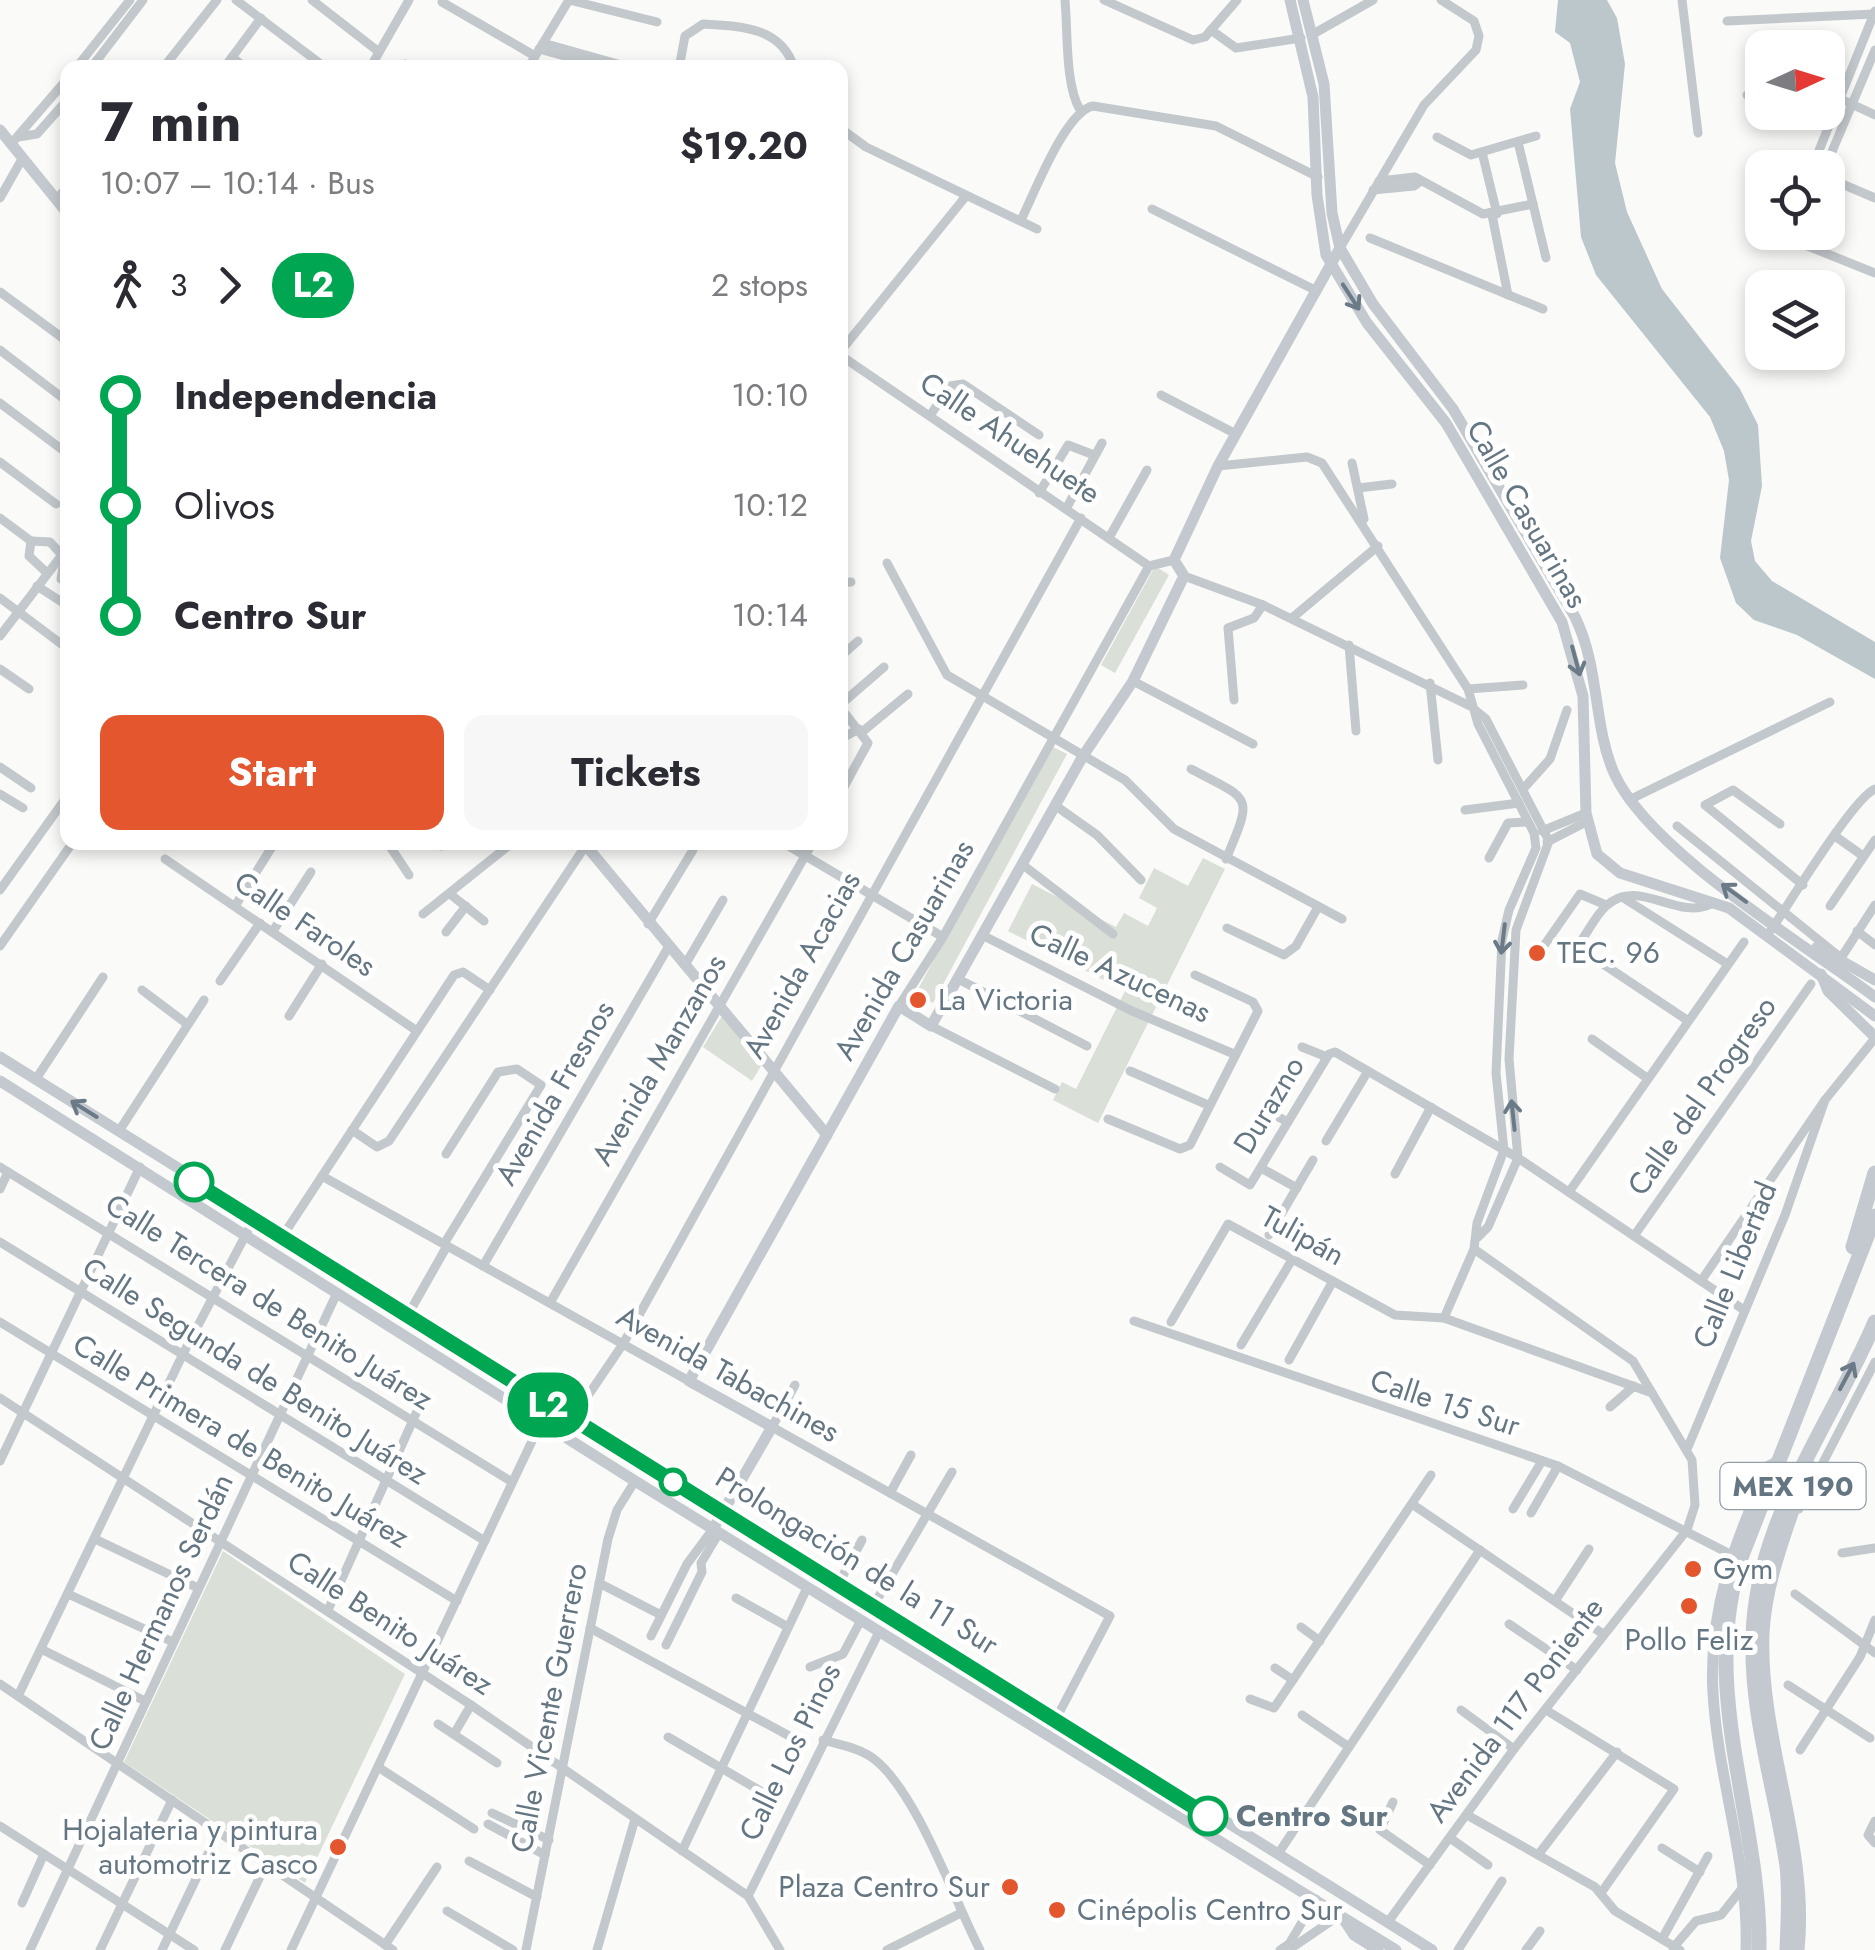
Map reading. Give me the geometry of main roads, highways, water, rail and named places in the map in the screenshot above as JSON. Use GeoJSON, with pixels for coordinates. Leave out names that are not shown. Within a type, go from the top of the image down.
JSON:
{"type":"FeatureCollection","features":[{"type":"Feature","properties":{"kind":"highway"},"geometry":{"type":"LineString","coordinates":[[1816,1370],[1826,1315],[1875,1173]]}},
{"type":"Feature","properties":{"kind":"highway","name":"MEX 190"},"geometry":{"type":"LineString","coordinates":[[1759,1950],[1753,1862],[1726,1712],[1724,1665],[1734,1577],[1875,1216]]}},
{"type":"Feature","properties":{"kind":"highway","name":"MEX 190"},"geometry":{"type":"LineString","coordinates":[[1788,1950],[1787,1869],[1753,1664],[1760,1580],[1774,1532],[1875,1322]]}},
{"type":"Feature","properties":{"kind":"main road","name":"Calle Casuarinas"},"geometry":{"type":"LineString","coordinates":[[1290,0],[1309,35],[1324,84],[1330,182],[1340,248],[1373,304],[1445,398],[1575,617],[1588,648],[1610,763],[1629,800],[1677,850],[1875,1016]]}},
{"type":"Feature","properties":{"kind":"main road","name":"Calle Casuarinas"},"geometry":{"type":"LineString","coordinates":[[1303,0],[1309,35],[1320,223],[1330,264],[1368,322],[1446,423],[1562,622],[1583,696],[1590,839],[1607,865],[1729,908],[1772,928]]}},
{"type":"Feature","properties":{"kind":"main road"},"geometry":{"type":"LineString","coordinates":[[0,130],[15,140],[22,159],[60,205]]}},
{"type":"Feature","properties":{"kind":"main road"},"geometry":{"type":"LineString","coordinates":[[1330,264],[1340,248]]}},
{"type":"Feature","properties":{"kind":"main road","name":"Avenida Casuarinas"},"geometry":{"type":"LineString","coordinates":[[689,1381],[900,1006],[931,1026],[1083,756],[1133,681],[1184,576],[1174,560],[1218,466],[1330,264]]}},
{"type":"Feature","properties":{"kind":"main road"},"geometry":{"type":"LineString","coordinates":[[1583,696],[1592,692],[1600,703]]}},
{"type":"Feature","properties":{"kind":"main road"},"geometry":{"type":"LineString","coordinates":[[590,850],[827,1135]]}},
{"type":"Feature","properties":{"kind":"main road"},"geometry":{"type":"LineString","coordinates":[[1772,928],[1842,958],[1875,980]]}},
{"type":"Feature","properties":{"kind":"main road"},"geometry":{"type":"LineString","coordinates":[[1799,940],[1875,997]]}},
{"type":"Feature","properties":{"kind":"main road"},"geometry":{"type":"LineString","coordinates":[[1821,974],[1828,991],[1875,1037]]}},
{"type":"Feature","properties":{"kind":"main road","name":"Prolongación de la 11 Sur"},"geometry":{"type":"LineString","coordinates":[[0,1057],[1432,1950]]}},
{"type":"Feature","properties":{"kind":"main road","name":"Prolongación de la 11 Sur"},"geometry":{"type":"LineString","coordinates":[[0,1081],[336,1295],[1396,1950]]}},
{"type":"Feature","properties":{"kind":"main road","name":"Avenida Tabachines"},"geometry":{"type":"LineString","coordinates":[[689,1381],[772,1427],[729,1509]]}},
{"type":"Feature","properties":{"kind":"main road"},"geometry":{"type":"LineString","coordinates":[[1799,1950],[1798,1864],[1768,1695],[1764,1636],[1769,1589],[1816,1439]]}},
{"type":"Feature","properties":{"kind":"main road"},"geometry":{"type":"LineString","coordinates":[[1746,1950],[1744,1886],[1713,1691],[1718,1609],[1730,1554],[1769,1466],[1781,1462]]}},
{"type":"Feature","properties":{"kind":"main road"},"geometry":{"type":"LineString","coordinates":[[716,1531],[729,1509]]}},
{"type":"Feature","properties":{"kind":"main road"},"geometry":{"type":"LineString","coordinates":[[965,1685],[976,1665]]}},
{"type":"Feature","properties":{"kind":"main road"},"geometry":{"type":"LineString","coordinates":[[1341,1916],[1351,1932],[1378,1950]]}},
{"type":"Feature","properties":{"kind":"place","name":"TEC. 96"},"geometry":{"type":"Point","coordinates":[1537,953]}},
{"type":"Feature","properties":{"kind":"place","name":"La Victoria"},"geometry":{"type":"Point","coordinates":[918,1000]}},
{"type":"Feature","properties":{"kind":"place","name":"Gym"},"geometry":{"type":"Point","coordinates":[1693,1569]}},
{"type":"Feature","properties":{"kind":"place","name":"Pollo Feliz"},"geometry":{"type":"Point","coordinates":[1689,1606]}},
{"type":"Feature","properties":{"kind":"place","name":"Centro Sur"},"geometry":{"type":"Point","coordinates":[1208,1816]}},
{"type":"Feature","properties":{"kind":"place","name":"Hojalateria y pintura automotriz Casco"},"geometry":{"type":"Point","coordinates":[338,1847]}},
{"type":"Feature","properties":{"kind":"place","name":"Plaza Centro Sur"},"geometry":{"type":"Point","coordinates":[1010,1887]}},
{"type":"Feature","properties":{"kind":"place","name":"Cinépolis Centro Sur"},"geometry":{"type":"Point","coordinates":[1057,1910]}}]}
